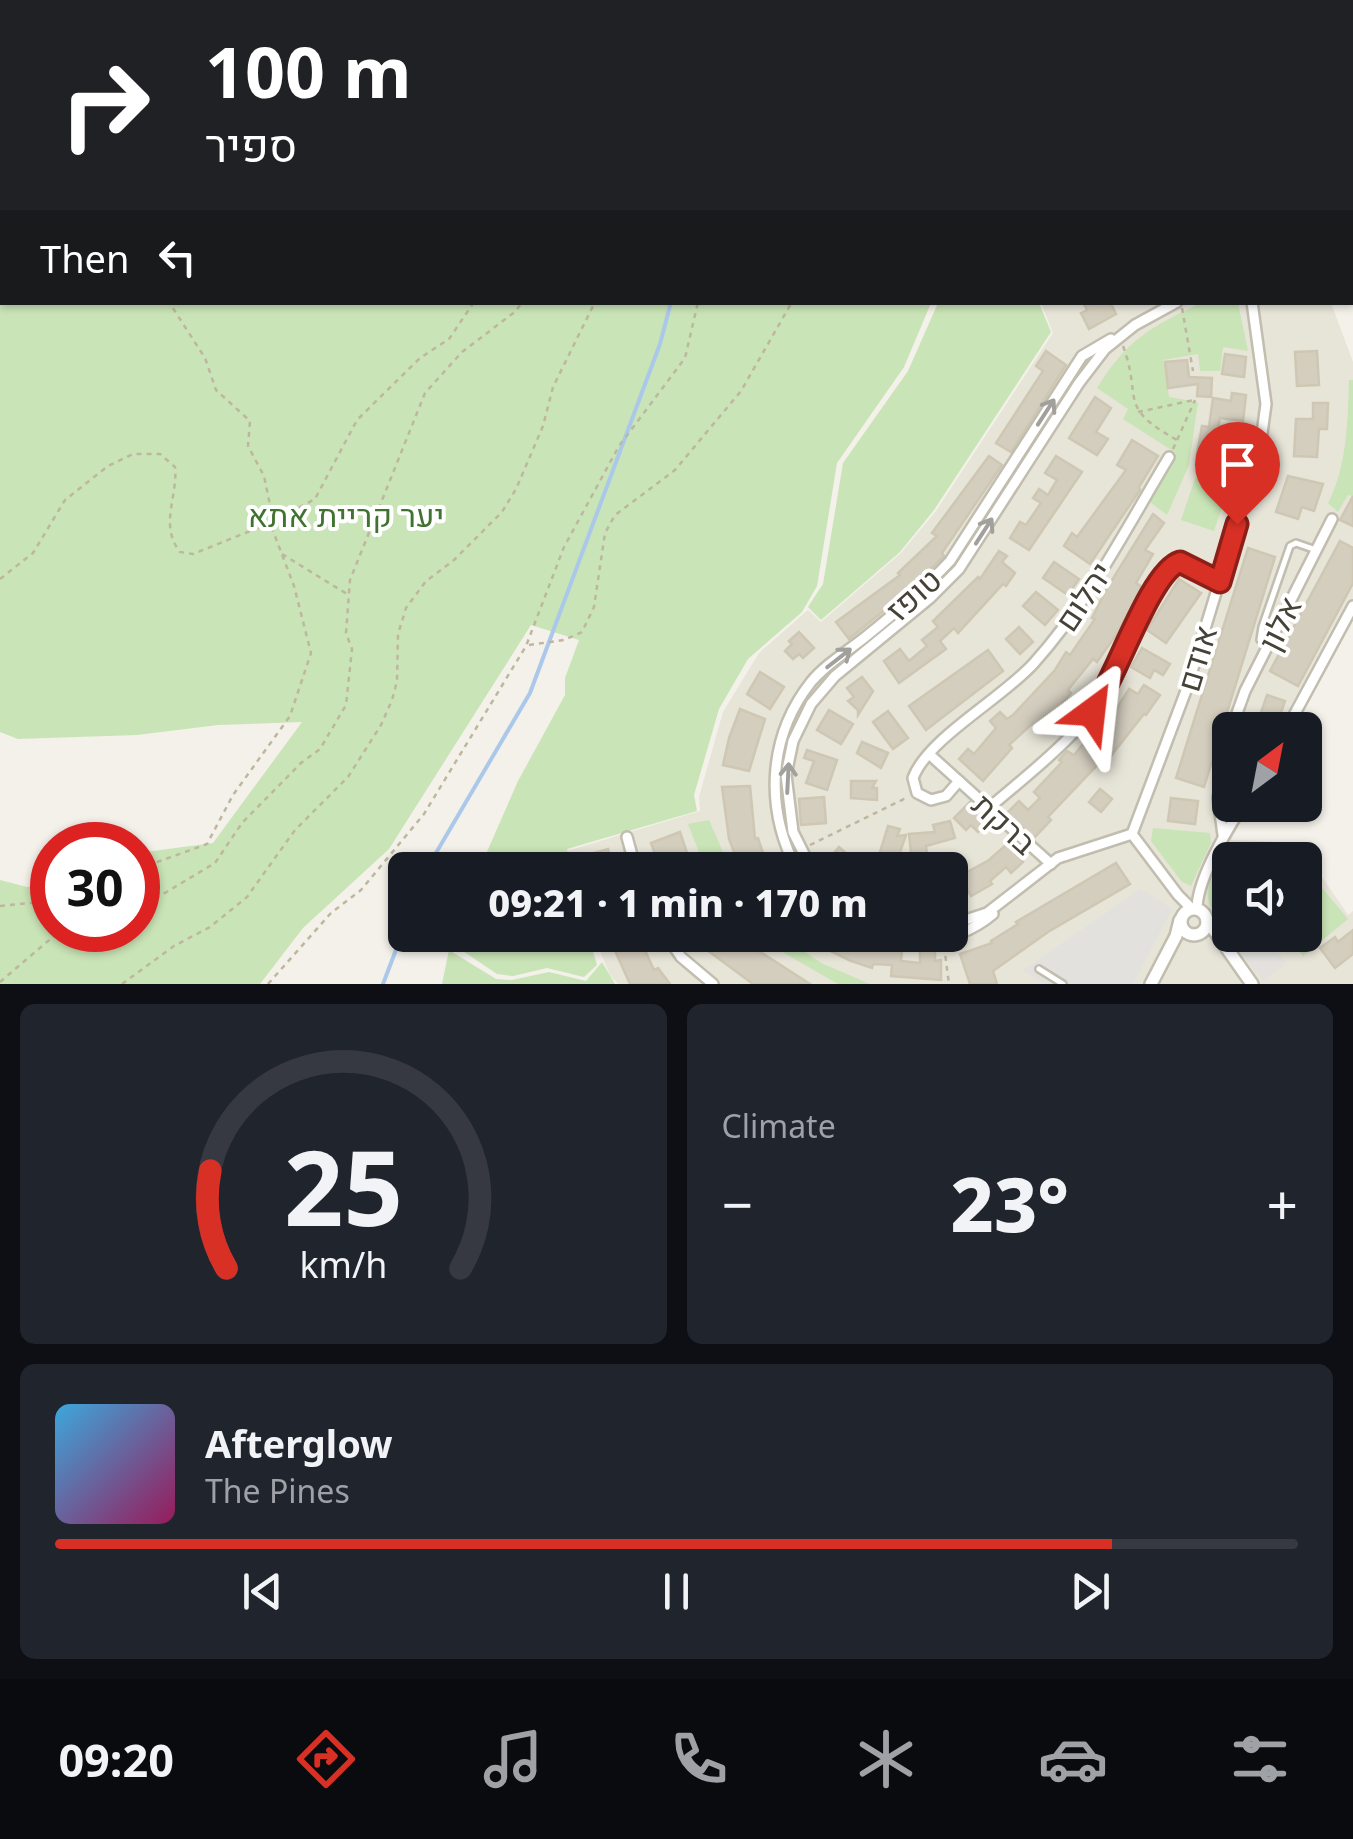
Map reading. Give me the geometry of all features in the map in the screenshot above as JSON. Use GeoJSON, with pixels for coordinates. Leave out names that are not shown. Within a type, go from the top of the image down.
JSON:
{"type":"FeatureCollection","features":[{"type":"Feature","properties":{"kind":"street","name":"טופז"},"geometry":{"type":"LineString","coordinates":[[789,852],[781,836],[774,774],[781,738],[800,698],[827,666],[922,589],[950,561],[1082,356],[1174,305]]}},
{"type":"Feature","properties":{"kind":"street","name":"אודם"},"geometry":{"type":"LineString","coordinates":[[1132,834],[1172,732],[1260,448],[1266,404],[1252,305]]}},
{"type":"Feature","properties":{"kind":"street","name":"טופז"},"geometry":{"type":"LineString","coordinates":[[800,850],[788,812],[786,775],[793,741],[811,704],[835,676],[930,598],[959,569],[1078,383],[1119,336]]}},
{"type":"Feature","properties":{"kind":"street","name":"יהלום"},"geometry":{"type":"LineString","coordinates":[[929,754],[1009,688],[1057,636],[1083,601],[1169,457]]}},
{"type":"Feature","properties":{"kind":"street","name":"אלון"},"geometry":{"type":"LineString","coordinates":[[1238,712],[1332,519]]}},
{"type":"Feature","properties":{"kind":"street"},"geometry":{"type":"LineString","coordinates":[[989,808],[1092,712],[1114,676],[1152,592],[1170,566],[1180,562],[1220,582]]}},
{"type":"Feature","properties":{"kind":"street"},"geometry":{"type":"LineString","coordinates":[[1296,712],[1353,606]]}},
{"type":"Feature","properties":{"kind":"street"},"geometry":{"type":"LineString","coordinates":[[929,754],[959,781],[939,799],[931,800],[917,793],[913,778],[929,754]]}},
{"type":"Feature","properties":{"kind":"street","name":"ברקת"},"geometry":{"type":"LineString","coordinates":[[959,781],[1051,864]]}},
{"type":"Feature","properties":{"kind":"street","name":"אלון"},"geometry":{"type":"LineString","coordinates":[[1221,822],[1223,835]]}},
{"type":"Feature","properties":{"kind":"street"},"geometry":{"type":"LineString","coordinates":[[1151,984],[1232,822]]}},
{"type":"Feature","properties":{"kind":"street"},"geometry":{"type":"LineString","coordinates":[[968,932],[1051,864],[1104,841],[1132,834],[1188,913],[1207,920],[1212,929]]}},
{"type":"Feature","properties":{"kind":"street"},"geometry":{"type":"LineString","coordinates":[[627,838],[631,852]]}},
{"type":"Feature","properties":{"kind":"street"},"geometry":{"type":"LineString","coordinates":[[968,919],[1005,902]]}},
{"type":"Feature","properties":{"kind":"street"},"geometry":{"type":"LineString","coordinates":[[1188,913],[1182,929],[1212,941]]}},
{"type":"Feature","properties":{"kind":"street"},"geometry":{"type":"LineString","coordinates":[[1168,952],[1205,929],[1207,920]]}},
{"type":"Feature","properties":{"kind":"street"},"geometry":{"type":"LineString","coordinates":[[678,952],[713,984]]}},
{"type":"Feature","properties":{"kind":"street"},"geometry":{"type":"LineString","coordinates":[[1227,952],[1252,984]]}},
{"type":"Feature","properties":{"kind":"lane"},"geometry":{"type":"LineString","coordinates":[[1223,439],[1260,448]]}},
{"type":"Feature","properties":{"kind":"lane"},"geometry":{"type":"LineString","coordinates":[[1267,648],[1260,640],[1262,627],[1290,546],[1296,543],[1316,550]]}},
{"type":"Feature","properties":{"kind":"lane"},"geometry":{"type":"LineString","coordinates":[[1039,969],[1063,984]]}},
{"type":"Feature","properties":{"kind":"path"},"geometry":{"type":"LineString","coordinates":[[160,861],[208,844],[233,796],[290,716],[312,653],[294,586],[270,523],[264,476],[248,446],[250,421],[216,390],[205,358],[171,305]]}},
{"type":"Feature","properties":{"kind":"path"},"geometry":{"type":"LineString","coordinates":[[0,579],[33,553],[65,500],[108,466],[133,454],[160,454],[175,467],[169,521],[172,541],[180,552],[193,554],[270,523],[315,499],[357,420],[420,358],[449,340],[472,305]]}},
{"type":"Feature","properties":{"kind":"path"},"geometry":{"type":"LineString","coordinates":[[160,896],[214,863],[242,823],[320,748],[346,705],[352,648],[346,633],[350,580],[425,393],[462,352],[520,305]]}},
{"type":"Feature","properties":{"kind":"path"},"geometry":{"type":"LineString","coordinates":[[122,984],[174,946],[210,927],[248,897],[295,830],[348,778],[392,700],[398,634],[406,608],[426,580],[454,560],[502,512],[543,426],[553,386],[594,305]]}},
{"type":"Feature","properties":{"kind":"path"},"geometry":{"type":"LineString","coordinates":[[268,984],[331,913],[360,890],[424,814],[526,646],[564,548],[618,446],[686,358],[697,305]]}},
{"type":"Feature","properties":{"kind":"path"},"geometry":{"type":"LineString","coordinates":[[526,646],[564,640],[582,632],[594,607],[605,533],[616,515],[675,470],[741,392],[790,305]]}},
{"type":"Feature","properties":{"kind":"path"},"geometry":{"type":"LineString","coordinates":[[1180,305],[1193,370]]}},
{"type":"Feature","properties":{"kind":"path"},"geometry":{"type":"LineString","coordinates":[[1119,336],[1138,412],[1145,422],[1177,440]]}},
{"type":"Feature","properties":{"kind":"path"},"geometry":{"type":"LineString","coordinates":[[1138,412],[1196,400],[1169,457]]}},
{"type":"Feature","properties":{"kind":"path"},"geometry":{"type":"LineString","coordinates":[[281,553],[347,594]]}},
{"type":"Feature","properties":{"kind":"path"},"geometry":{"type":"LineString","coordinates":[[800,850],[917,793]]}},
{"type":"Feature","properties":{"kind":"path"},"geometry":{"type":"LineString","coordinates":[[0,906],[30,903]]}},
{"type":"Feature","properties":{"kind":"path"},"geometry":{"type":"LineString","coordinates":[[0,982],[35,952]]}},
{"type":"Feature","properties":{"kind":"path"},"geometry":{"type":"LineString","coordinates":[[945,952],[949,984]]}},
{"type":"Feature","properties":{"kind":"shaded area"},"geometry":{"type":"Polygon","coordinates":[[[1042,305],[1332,305],[1353,362],[1353,614],[1301,712],[1212,712],[1212,822],[1241,822],[1231,840],[1285,842],[1212,842],[1212,952],[1322,952],[1322,877],[1348,915],[1353,911],[1353,984],[618,984],[600,952],[968,952],[968,852],[567,851],[700,811],[699,797],[723,712],[759,653],[808,610],[821,622],[901,553],[936,511],[1053,333],[1042,305]]]}},
{"type":"Feature","properties":{"kind":"shaded area"},"geometry":{"type":"Polygon","coordinates":[[[1141,889],[1172,909],[1133,984],[1045,984],[1023,970],[1141,889]]]}},
{"type":"Feature","properties":{"kind":"shaded area"},"geometry":{"type":"Polygon","coordinates":[[[1240,952],[1277,952],[1286,963],[1263,981],[1240,952]]]}},
{"type":"Feature","properties":{"kind":"green space","name":"יער קריית אתא"},"geometry":{"type":"Polygon","coordinates":[[[0,305],[930,305],[904,367],[837,463],[817,586],[802,612],[748,659],[719,709],[694,795],[697,811],[567,849],[568,852],[487,852],[518,781],[565,695],[565,678],[579,640],[531,625],[389,849],[303,928],[260,984],[0,984],[0,880],[30,887],[30,952],[160,952],[160,850],[213,843],[302,722],[218,725],[137,735],[18,739],[0,732],[0,305]]]}},
{"type":"Feature","properties":{"kind":"green space"},"geometry":{"type":"Polygon","coordinates":[[[937,305],[1040,305],[1051,332],[934,510],[900,552],[821,620],[808,607],[823,584],[843,463],[908,371],[937,305]]]}},
{"type":"Feature","properties":{"kind":"green space"},"geometry":{"type":"Polygon","coordinates":[[[1197,305],[1238,305],[1248,351],[1223,347],[1220,371],[1200,371],[1198,354],[1163,360],[1169,397],[1198,402],[1189,465],[1167,515],[1150,502],[1176,453],[1123,419],[1128,409],[1097,388],[1130,346],[1197,305]]]}},
{"type":"Feature","properties":{"kind":"green space"},"geometry":{"type":"Polygon","coordinates":[[[1349,380],[1353,380],[1353,496],[1348,495],[1338,512],[1328,503],[1343,459],[1349,380]]]}},
{"type":"Feature","properties":{"kind":"green space"},"geometry":{"type":"Polygon","coordinates":[[[1200,464],[1233,475],[1214,531],[1181,520],[1200,464]]]}},
{"type":"Feature","properties":{"kind":"green space"},"geometry":{"type":"Polygon","coordinates":[[[709,820],[723,852],[699,852],[688,824],[709,820]]]}},
{"type":"Feature","properties":{"kind":"green space"},"geometry":{"type":"Polygon","coordinates":[[[1153,828],[1210,833],[1211,842],[1191,886],[1182,882],[1151,841],[1153,828]]]}},
{"type":"Feature","properties":{"kind":"green space"},"geometry":{"type":"Polygon","coordinates":[[[1212,878],[1212,910],[1208,898],[1212,878]]]}},
{"type":"Feature","properties":{"kind":"green space"},"geometry":{"type":"Polygon","coordinates":[[[1322,888],[1348,919],[1322,940],[1322,888]]]}},
{"type":"Feature","properties":{"kind":"green space"},"geometry":{"type":"Polygon","coordinates":[[[449,952],[452,952],[496,979],[512,980],[549,972],[586,981],[602,962],[615,984],[442,984],[449,952]]]}},
{"type":"Feature","properties":{"kind":"green space"},"geometry":{"type":"Polygon","coordinates":[[[464,952],[593,952],[597,965],[584,977],[547,968],[513,976],[497,974],[464,952]]]}},
{"type":"Feature","properties":{"kind":"green space"},"geometry":{"type":"Polygon","coordinates":[[[782,952],[805,952],[870,984],[838,984],[782,952]]]}},
{"type":"Feature","properties":{"kind":"building"},"geometry":{"type":"Polygon","coordinates":[[[1084,305],[1112,305],[1116,314],[1089,329],[1081,313],[1087,310],[1084,305]]]}},
{"type":"Feature","properties":{"kind":"building"},"geometry":{"type":"Polygon","coordinates":[[[1046,351],[1066,365],[1011,452],[996,443],[1043,371],[1036,366],[1046,351]]]}},
{"type":"Feature","properties":{"kind":"building"},"geometry":{"type":"Polygon","coordinates":[[[1317,351],[1319,385],[1297,386],[1295,352],[1317,351]]]}},
{"type":"Feature","properties":{"kind":"building"},"geometry":{"type":"Polygon","coordinates":[[[1225,354],[1246,357],[1244,377],[1222,374],[1225,354]]]}},
{"type":"Feature","properties":{"kind":"building"},"geometry":{"type":"Polygon","coordinates":[[[1187,360],[1189,377],[1212,378],[1211,397],[1197,396],[1198,384],[1168,388],[1165,362],[1187,360]]]}},
{"type":"Feature","properties":{"kind":"building"},"geometry":{"type":"Polygon","coordinates":[[[1232,393],[1246,395],[1243,421],[1220,418],[1213,457],[1197,454],[1202,426],[1209,427],[1213,398],[1231,401],[1232,393]]]}},
{"type":"Feature","properties":{"kind":"building"},"geometry":{"type":"Polygon","coordinates":[[[1095,397],[1111,408],[1096,432],[1108,439],[1097,455],[1069,438],[1095,397]]]}},
{"type":"Feature","properties":{"kind":"building"},"geometry":{"type":"Polygon","coordinates":[[[1313,403],[1328,403],[1327,429],[1319,429],[1317,457],[1294,456],[1296,419],[1313,419],[1313,403]]]}},
{"type":"Feature","properties":{"kind":"building"},"geometry":{"type":"Polygon","coordinates":[[[1132,440],[1158,456],[1090,564],[1064,546],[1072,533],[1077,537],[1126,470],[1117,465],[1132,440]]]}},
{"type":"Feature","properties":{"kind":"building"},"geometry":{"type":"Polygon","coordinates":[[[989,456],[1002,465],[942,553],[944,556],[849,639],[836,622],[900,575],[937,536],[932,533],[989,456]]]}},
{"type":"Feature","properties":{"kind":"building"},"geometry":{"type":"Polygon","coordinates":[[[1056,456],[1082,472],[1029,550],[1010,538],[1020,522],[1026,525],[1041,503],[1033,498],[1039,489],[1048,495],[1057,480],[1045,473],[1056,456]]]}},
{"type":"Feature","properties":{"kind":"building"},"geometry":{"type":"Polygon","coordinates":[[[1288,476],[1323,484],[1314,511],[1302,507],[1298,519],[1276,512],[1288,476]]]}},
{"type":"Feature","properties":{"kind":"building"},"geometry":{"type":"Polygon","coordinates":[[[1353,496],[1353,526],[1340,520],[1353,496]]]}},
{"type":"Feature","properties":{"kind":"building"},"geometry":{"type":"Polygon","coordinates":[[[1153,514],[1164,523],[1145,550],[1153,554],[1136,583],[1142,587],[1118,632],[1097,662],[1093,659],[1068,690],[1071,693],[1057,714],[1041,731],[1033,723],[1009,745],[1012,748],[983,781],[959,759],[968,749],[974,754],[996,728],[990,721],[1000,712],[1007,719],[1013,715],[1055,670],[1066,652],[1070,655],[1095,619],[1092,618],[1107,588],[1153,514]]]}},
{"type":"Feature","properties":{"kind":"building"},"geometry":{"type":"Polygon","coordinates":[[[1340,541],[1353,548],[1353,583],[1298,686],[1270,671],[1340,541]]]}},
{"type":"Feature","properties":{"kind":"building"},"geometry":{"type":"Polygon","coordinates":[[[1248,548],[1275,557],[1227,712],[1212,712],[1212,761],[1204,787],[1176,778],[1248,548]]]}},
{"type":"Feature","properties":{"kind":"building"},"geometry":{"type":"Polygon","coordinates":[[[999,551],[1007,556],[1002,562],[1015,573],[1006,586],[1003,584],[958,633],[954,628],[940,641],[946,649],[899,683],[884,661],[900,649],[909,661],[927,646],[922,640],[938,627],[933,621],[980,579],[999,551]]]}},
{"type":"Feature","properties":{"kind":"building"},"geometry":{"type":"Polygon","coordinates":[[[1054,562],[1079,579],[1068,595],[1043,578],[1054,562]]]}},
{"type":"Feature","properties":{"kind":"building"},"geometry":{"type":"Polygon","coordinates":[[[1179,579],[1201,593],[1166,643],[1147,630],[1179,579]]]}},
{"type":"Feature","properties":{"kind":"building"},"geometry":{"type":"Polygon","coordinates":[[[1036,592],[1058,610],[1045,625],[1023,606],[1036,592]]]}},
{"type":"Feature","properties":{"kind":"building"},"geometry":{"type":"Polygon","coordinates":[[[1019,627],[1033,642],[1020,654],[1006,639],[1019,627]]]}},
{"type":"Feature","properties":{"kind":"building"},"geometry":{"type":"Polygon","coordinates":[[[799,632],[814,648],[803,658],[799,654],[793,659],[785,651],[799,632]]]}},
{"type":"Feature","properties":{"kind":"building"},"geometry":{"type":"Polygon","coordinates":[[[1142,648],[1170,664],[1163,675],[1154,670],[1150,678],[1131,667],[1142,648]]]}},
{"type":"Feature","properties":{"kind":"building"},"geometry":{"type":"Polygon","coordinates":[[[988,650],[1003,671],[926,730],[909,706],[988,650]]]}},
{"type":"Feature","properties":{"kind":"building"},"geometry":{"type":"Polygon","coordinates":[[[760,672],[784,687],[770,709],[747,694],[760,672]]]}},
{"type":"Feature","properties":{"kind":"building"},"geometry":{"type":"Polygon","coordinates":[[[862,677],[873,691],[858,715],[848,701],[854,697],[847,688],[862,677]]]}},
{"type":"Feature","properties":{"kind":"building"},"geometry":{"type":"Polygon","coordinates":[[[1144,685],[1160,695],[1146,715],[1106,762],[1103,759],[1048,817],[1051,820],[1034,838],[1007,813],[1019,801],[1028,810],[1040,798],[1034,792],[1062,762],[1059,760],[1067,751],[1074,755],[1111,711],[1114,713],[1129,689],[1138,694],[1144,685]]]}},
{"type":"Feature","properties":{"kind":"building"},"geometry":{"type":"Polygon","coordinates":[[[1267,695],[1285,701],[1281,712],[1261,712],[1267,695]]]}},
{"type":"Feature","properties":{"kind":"building"},"geometry":{"type":"Polygon","coordinates":[[[740,709],[765,719],[749,771],[723,765],[740,709]]]}},
{"type":"Feature","properties":{"kind":"building"},"geometry":{"type":"Polygon","coordinates":[[[829,710],[853,724],[841,744],[817,730],[829,710]]]}},
{"type":"Feature","properties":{"kind":"building"},"geometry":{"type":"Polygon","coordinates":[[[888,711],[908,738],[893,749],[873,722],[888,711]]]}},
{"type":"Feature","properties":{"kind":"building"},"geometry":{"type":"Polygon","coordinates":[[[862,742],[888,753],[881,768],[857,753],[862,742]]]}},
{"type":"Feature","properties":{"kind":"building"},"geometry":{"type":"Polygon","coordinates":[[[807,750],[837,760],[827,790],[806,783],[814,761],[804,758],[807,750]]]}},
{"type":"Feature","properties":{"kind":"building"},"geometry":{"type":"Polygon","coordinates":[[[851,781],[876,781],[872,788],[877,788],[877,800],[851,798],[851,781]]]}},
{"type":"Feature","properties":{"kind":"building"},"geometry":{"type":"Polygon","coordinates":[[[750,786],[755,839],[758,838],[763,852],[734,852],[722,787],[750,786]]]}},
{"type":"Feature","properties":{"kind":"building"},"geometry":{"type":"Polygon","coordinates":[[[1100,789],[1112,799],[1101,812],[1089,802],[1100,789]]]}},
{"type":"Feature","properties":{"kind":"building"},"geometry":{"type":"Polygon","coordinates":[[[824,797],[826,823],[801,825],[799,799],[824,797]]]}},
{"type":"Feature","properties":{"kind":"building"},"geometry":{"type":"Polygon","coordinates":[[[1171,798],[1198,801],[1195,824],[1168,821],[1171,798]]]}},
{"type":"Feature","properties":{"kind":"building"},"geometry":{"type":"Polygon","coordinates":[[[970,802],[990,820],[978,832],[971,825],[966,830],[954,818],[970,802]]]}},
{"type":"Feature","properties":{"kind":"building"},"geometry":{"type":"Polygon","coordinates":[[[950,821],[955,838],[926,846],[927,852],[911,852],[909,834],[935,832],[933,825],[950,821]]]}},
{"type":"Feature","properties":{"kind":"building"},"geometry":{"type":"Polygon","coordinates":[[[888,826],[900,829],[897,836],[906,835],[900,852],[880,852],[888,826]]]}},
{"type":"Feature","properties":{"kind":"building"},"geometry":{"type":"Polygon","coordinates":[[[680,832],[687,852],[654,852],[651,843],[680,832]]]}},
{"type":"Feature","properties":{"kind":"building"},"geometry":{"type":"Polygon","coordinates":[[[1007,844],[1023,862],[1011,873],[1006,867],[990,881],[992,884],[971,896],[968,872],[1007,844]]]}},
{"type":"Feature","properties":{"kind":"building"},"geometry":{"type":"Polygon","coordinates":[[[1116,863],[1130,884],[1048,932],[993,971],[997,984],[970,984],[960,954],[992,943],[1016,922],[1116,863]]]}},
{"type":"Feature","properties":{"kind":"building"},"geometry":{"type":"Polygon","coordinates":[[[1353,930],[1353,954],[1335,968],[1322,947],[1335,937],[1338,942],[1353,930]]]}},
{"type":"Feature","properties":{"kind":"building"},"geometry":{"type":"Polygon","coordinates":[[[616,952],[646,952],[654,970],[658,968],[670,984],[630,984],[616,952]]]}},
{"type":"Feature","properties":{"kind":"building"},"geometry":{"type":"Polygon","coordinates":[[[710,952],[760,952],[810,984],[753,984],[710,952]]]}},
{"type":"Feature","properties":{"kind":"building"},"geometry":{"type":"Polygon","coordinates":[[[832,952],[902,952],[901,961],[920,963],[920,952],[935,952],[935,961],[941,960],[941,980],[891,976],[892,965],[873,964],[872,968],[832,952]]]}},
{"type":"Feature","properties":{"kind":"waterway"},"geometry":{"type":"LineString","coordinates":[[437,852],[530,693],[660,344],[670,305]]}},
{"type":"Feature","properties":{"kind":"waterway"},"geometry":{"type":"LineString","coordinates":[[383,984],[395,952]]}},
{"type":"Feature","properties":{"kind":"route"},"geometry":{"type":"LineString","coordinates":[[1092,712],[1114,676],[1152,592],[1170,566],[1180,562],[1220,582],[1237,524]]}}]}
